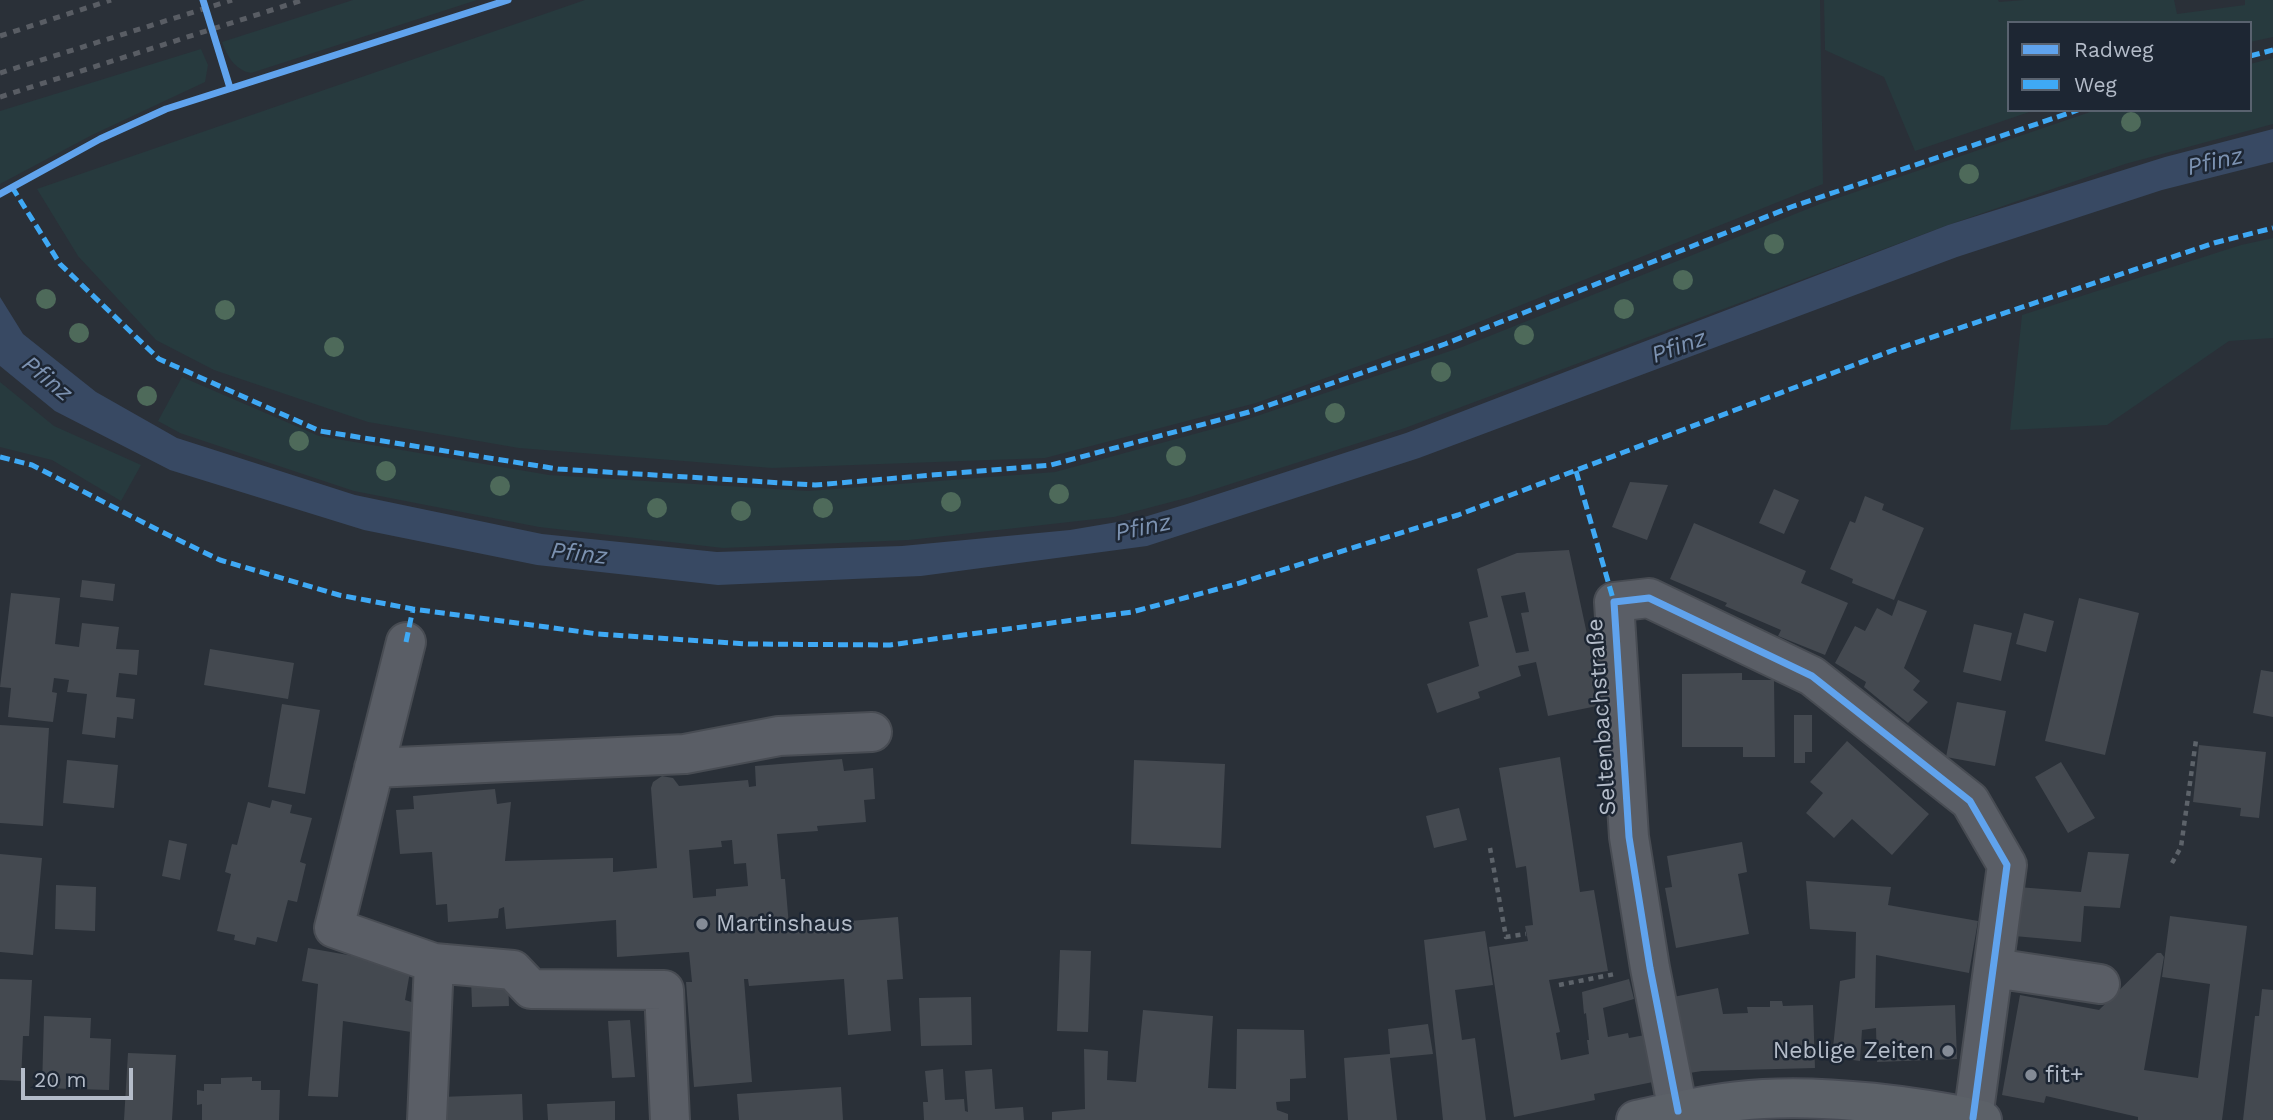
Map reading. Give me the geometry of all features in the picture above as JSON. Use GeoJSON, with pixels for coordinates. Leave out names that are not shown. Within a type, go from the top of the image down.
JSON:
{"type":"FeatureCollection","features":[{"type":"Feature","properties":{"kind":"main road"},"geometry":{"type":"LineString","coordinates":[[1636,1120],[1699,1112],[1763,1099],[1828,1099],[1886,1113],[1924,1109],[1978,1119]]}},
{"type":"Feature","properties":{"kind":"street","name":"Seltenbachstraße"},"geometry":{"type":"LineString","coordinates":[[1699,1112],[1650,968],[1629,837],[1614,602],[1649,598],[1812,676],[1970,801],[2007,864],[1978,1119]]}},
{"type":"Feature","properties":{"kind":"street"},"geometry":{"type":"LineString","coordinates":[[406,642],[334,928],[434,963],[513,970],[531,989],[664,990],[670,1120]]}},
{"type":"Feature","properties":{"kind":"street"},"geometry":{"type":"LineString","coordinates":[[374,768],[685,754],[779,736],[872,732]]}},
{"type":"Feature","properties":{"kind":"street"},"geometry":{"type":"LineString","coordinates":[[427,1120],[434,963]]}},
{"type":"Feature","properties":{"kind":"street"},"geometry":{"type":"LineString","coordinates":[[1994,968],[2100,984]]}},
{"type":"Feature","properties":{"kind":"path"},"geometry":{"type":"LineString","coordinates":[[2172,863],[2181,847],[2196,740]]}},
{"type":"Feature","properties":{"kind":"path"},"geometry":{"type":"LineString","coordinates":[[1490,848],[1506,937],[1526,934]]}},
{"type":"Feature","properties":{"kind":"path"},"geometry":{"type":"LineString","coordinates":[[1559,985],[1569,983]]}},
{"type":"Feature","properties":{"kind":"green space"},"geometry":{"type":"Polygon","coordinates":[[[353,0],[477,0],[251,73],[232,62],[222,42],[353,0]]]}},
{"type":"Feature","properties":{"kind":"green space"},"geometry":{"type":"Polygon","coordinates":[[[585,0],[1820,0],[1823,184],[1459,330],[1256,403],[1045,458],[772,468],[519,448],[368,422],[214,370],[156,340],[78,256],[37,189],[585,0]]]}},
{"type":"Feature","properties":{"kind":"green space"},"geometry":{"type":"Polygon","coordinates":[[[1824,0],[2174,0],[2177,14],[2245,5],[2245,0],[2273,0],[2273,37],[2252,42],[2252,21],[2007,21],[2007,112],[2029,112],[1915,151],[1884,77],[1825,50],[1824,0]]]}},
{"type":"Feature","properties":{"kind":"green space"},"geometry":{"type":"Polygon","coordinates":[[[201,49],[208,65],[205,82],[92,135],[0,184],[0,111],[201,49]]]}},
{"type":"Feature","properties":{"kind":"green space"},"geometry":{"type":"Polygon","coordinates":[[[2273,58],[2273,124],[2125,164],[1948,225],[1405,428],[1190,497],[1114,517],[909,540],[723,548],[539,527],[354,491],[180,433],[158,421],[182,377],[319,436],[549,475],[808,491],[1055,472],[1242,421],[1462,347],[1820,204],[2090,112],[2252,112],[2252,63],[2273,58]]]}},
{"type":"Feature","properties":{"kind":"green space"},"geometry":{"type":"Polygon","coordinates":[[[2273,238],[2273,338],[2229,341],[2107,425],[2010,430],[2022,315],[2241,245],[2273,238]]]}},
{"type":"Feature","properties":{"kind":"green space"},"geometry":{"type":"Polygon","coordinates":[[[0,382],[54,426],[141,465],[121,501],[52,460],[0,447],[0,382]]]}},
{"type":"Feature","properties":{"kind":"water","name":"Pfinz"},"geometry":{"type":"Polygon","coordinates":[[[2273,129],[2273,162],[2162,190],[1957,257],[1419,458],[1147,546],[921,576],[718,585],[537,565],[364,530],[170,470],[55,411],[0,366],[0,297],[23,334],[96,392],[177,438],[355,495],[542,534],[717,552],[902,546],[1070,530],[1141,518],[1406,433],[1948,225],[2165,157],[2273,129]]]}},
{"type":"Feature","properties":{"kind":"building"},"geometry":{"type":"Polygon","coordinates":[[[1630,482],[1668,485],[1647,540],[1612,527],[1630,482]]]}},
{"type":"Feature","properties":{"kind":"building"},"geometry":{"type":"Polygon","coordinates":[[[1774,489],[1799,500],[1784,534],[1759,523],[1774,489]]]}},
{"type":"Feature","properties":{"kind":"building"},"geometry":{"type":"Polygon","coordinates":[[[1865,496],[1884,504],[1882,510],[1924,528],[1894,600],[1852,583],[1853,579],[1830,569],[1850,521],[1855,523],[1865,496]]]}},
{"type":"Feature","properties":{"kind":"building"},"geometry":{"type":"Polygon","coordinates":[[[1694,523],[1806,571],[1801,583],[1848,603],[1825,655],[1778,636],[1781,630],[1670,579],[1694,523]]]}},
{"type":"Feature","properties":{"kind":"building"},"geometry":{"type":"Polygon","coordinates":[[[1569,550],[1597,681],[1592,682],[1597,706],[1548,716],[1536,662],[1518,666],[1521,676],[1478,692],[1480,698],[1437,713],[1427,684],[1479,666],[1469,622],[1488,617],[1477,569],[1517,553],[1569,550]],[[1525,592],[1501,596],[1516,653],[1529,651],[1521,613],[1529,612],[1525,592]]]}},
{"type":"Feature","properties":{"kind":"building"},"geometry":{"type":"Polygon","coordinates":[[[82,580],[115,584],[113,601],[80,597],[82,580]]]}},
{"type":"Feature","properties":{"kind":"building"},"geometry":{"type":"Polygon","coordinates":[[[11,593],[60,598],[55,644],[79,647],[82,623],[119,627],[116,649],[139,650],[137,675],[119,673],[116,697],[135,699],[133,719],[117,717],[115,738],[82,734],[87,694],[67,692],[69,680],[54,678],[52,692],[57,693],[53,722],[8,717],[11,688],[0,687],[11,593]]]}},
{"type":"Feature","properties":{"kind":"building"},"geometry":{"type":"Polygon","coordinates":[[[2079,598],[2139,613],[2105,755],[2045,741],[2079,598]]]}},
{"type":"Feature","properties":{"kind":"building"},"geometry":{"type":"Polygon","coordinates":[[[1898,600],[1927,611],[1904,668],[1920,681],[1913,690],[1928,702],[1908,723],[1864,687],[1866,682],[1835,663],[1855,626],[1865,631],[1877,608],[1892,616],[1898,600]]]}},
{"type":"Feature","properties":{"kind":"building"},"geometry":{"type":"Polygon","coordinates":[[[2024,613],[2054,621],[2046,652],[2016,644],[2024,613]]]}},
{"type":"Feature","properties":{"kind":"building"},"geometry":{"type":"Polygon","coordinates":[[[1974,624],[2012,633],[2001,681],[1963,672],[1974,624]]]}},
{"type":"Feature","properties":{"kind":"building"},"geometry":{"type":"Polygon","coordinates":[[[210,649],[294,663],[288,699],[204,685],[210,649]]]}},
{"type":"Feature","properties":{"kind":"building"},"geometry":{"type":"Polygon","coordinates":[[[2261,670],[2273,672],[2273,717],[2253,713],[2261,670]]]}},
{"type":"Feature","properties":{"kind":"building"},"geometry":{"type":"Polygon","coordinates":[[[1742,673],[1742,680],[1774,680],[1775,757],[1743,757],[1743,747],[1682,747],[1682,674],[1742,673]]]}},
{"type":"Feature","properties":{"kind":"building"},"geometry":{"type":"Polygon","coordinates":[[[1957,702],[2006,711],[1995,766],[1946,757],[1957,702]]]}},
{"type":"Feature","properties":{"kind":"building"},"geometry":{"type":"Polygon","coordinates":[[[282,704],[320,710],[305,794],[268,787],[282,704]]]}},
{"type":"Feature","properties":{"kind":"building"},"geometry":{"type":"Polygon","coordinates":[[[1794,715],[1812,715],[1812,752],[1805,752],[1805,763],[1794,763],[1794,715]]]}},
{"type":"Feature","properties":{"kind":"building"},"geometry":{"type":"Polygon","coordinates":[[[0,725],[49,728],[43,826],[0,823],[0,725]]]}},
{"type":"Feature","properties":{"kind":"building"},"geometry":{"type":"Polygon","coordinates":[[[1847,741],[1929,814],[1892,855],[1852,819],[1834,838],[1806,813],[1823,793],[1810,782],[1847,741]]]}},
{"type":"Feature","properties":{"kind":"building"},"geometry":{"type":"Polygon","coordinates":[[[2199,745],[2266,752],[2259,818],[2240,816],[2241,808],[2193,802],[2199,745]]]}},
{"type":"Feature","properties":{"kind":"building"},"geometry":{"type":"Polygon","coordinates":[[[1560,757],[1580,892],[1594,890],[1608,971],[1549,980],[1560,1032],[1556,1033],[1561,1060],[1589,1054],[1582,992],[1629,979],[1634,999],[1603,1008],[1608,1037],[1628,1033],[1629,1038],[1645,1035],[1653,1082],[1594,1094],[1595,1100],[1514,1117],[1489,947],[1528,941],[1525,926],[1533,925],[1526,866],[1516,868],[1499,768],[1560,757]]]}},
{"type":"Feature","properties":{"kind":"building","name":"Martinshaus"},"geometry":{"type":"Polygon","coordinates":[[[842,759],[844,771],[873,768],[875,799],[864,800],[866,822],[817,826],[818,831],[777,834],[781,879],[785,879],[789,926],[898,917],[903,979],[887,980],[891,1031],[848,1035],[844,979],[749,986],[748,979],[744,979],[752,1082],[694,1087],[686,982],[692,982],[689,952],[617,957],[616,920],[506,929],[504,907],[499,909],[498,918],[448,922],[447,904],[436,905],[432,852],[400,854],[396,810],[414,809],[413,796],[495,789],[497,804],[511,802],[505,861],[613,858],[613,872],[657,868],[651,788],[653,782],[662,776],[673,778],[679,786],[748,780],[749,787],[756,786],[755,766],[842,759]],[[732,840],[721,841],[722,847],[689,850],[693,898],[716,896],[716,889],[748,886],[746,863],[734,864],[732,840]]]}},
{"type":"Feature","properties":{"kind":"building"},"geometry":{"type":"Polygon","coordinates":[[[67,760],[118,765],[114,808],[63,803],[67,760]]]}},
{"type":"Feature","properties":{"kind":"building"},"geometry":{"type":"Polygon","coordinates":[[[1134,760],[1225,764],[1221,848],[1131,844],[1134,760]]]}},
{"type":"Feature","properties":{"kind":"building"},"geometry":{"type":"Polygon","coordinates":[[[2061,762],[2095,818],[2068,833],[2035,777],[2061,762]]]}},
{"type":"Feature","properties":{"kind":"building"},"geometry":{"type":"Polygon","coordinates":[[[272,800],[292,805],[290,813],[312,818],[300,862],[306,864],[297,902],[288,900],[277,942],[257,937],[255,945],[234,940],[235,935],[217,931],[231,874],[225,872],[232,844],[237,845],[248,802],[270,808],[272,800]]]}},
{"type":"Feature","properties":{"kind":"building"},"geometry":{"type":"Polygon","coordinates":[[[1459,808],[1467,840],[1434,848],[1426,816],[1459,808]]]}},
{"type":"Feature","properties":{"kind":"building"},"geometry":{"type":"Polygon","coordinates":[[[169,840],[187,844],[180,880],[162,876],[169,840]]]}},
{"type":"Feature","properties":{"kind":"building"},"geometry":{"type":"Polygon","coordinates":[[[1742,842],[1747,872],[1738,874],[1749,934],[1676,948],[1665,888],[1672,887],[1667,856],[1742,842]]]}},
{"type":"Feature","properties":{"kind":"building"},"geometry":{"type":"Polygon","coordinates":[[[2088,852],[2129,854],[2120,908],[2084,906],[2081,942],[2014,936],[2018,887],[2081,892],[2088,852]]]}},
{"type":"Feature","properties":{"kind":"building"},"geometry":{"type":"Polygon","coordinates":[[[0,854],[42,858],[33,955],[0,952],[0,854]]]}},
{"type":"Feature","properties":{"kind":"building"},"geometry":{"type":"Polygon","coordinates":[[[1806,881],[1891,887],[1888,905],[1978,921],[1969,973],[1876,955],[1875,1008],[1955,1005],[1957,1059],[1877,1062],[1876,1028],[1862,1030],[1860,1061],[1832,1057],[1840,981],[1855,978],[1856,932],[1810,929],[1806,881]]]}},
{"type":"Feature","properties":{"kind":"building"},"geometry":{"type":"Polygon","coordinates":[[[56,885],[96,887],[95,931],[55,929],[56,885]]]}},
{"type":"Feature","properties":{"kind":"building"},"geometry":{"type":"Polygon","coordinates":[[[2170,916],[2247,926],[2222,1120],[2138,1120],[2138,1117],[2046,1096],[2044,1103],[2002,1095],[2020,995],[2099,1010],[2157,953],[2164,957],[2144,1070],[2198,1078],[2210,984],[2162,977],[2170,916]]]}},
{"type":"Feature","properties":{"kind":"building"},"geometry":{"type":"Polygon","coordinates":[[[1485,931],[1493,985],[1455,990],[1462,1040],[1475,1038],[1486,1120],[1443,1120],[1424,940],[1485,931]]]}},
{"type":"Feature","properties":{"kind":"building"},"geometry":{"type":"Polygon","coordinates":[[[308,948],[411,966],[405,1000],[418,1004],[411,1032],[343,1021],[338,1097],[308,1096],[318,984],[302,981],[308,948]]]}},
{"type":"Feature","properties":{"kind":"building"},"geometry":{"type":"Polygon","coordinates":[[[1060,950],[1091,951],[1088,1032],[1057,1031],[1060,950]]]}},
{"type":"Feature","properties":{"kind":"building"},"geometry":{"type":"Polygon","coordinates":[[[508,976],[509,1006],[472,1007],[471,978],[508,976]]]}},
{"type":"Feature","properties":{"kind":"building"},"geometry":{"type":"Polygon","coordinates":[[[0,979],[32,980],[29,1036],[23,1036],[21,1081],[0,1080],[0,979]]]}},
{"type":"Feature","properties":{"kind":"building"},"geometry":{"type":"Polygon","coordinates":[[[1718,988],[1723,1014],[1748,1013],[1747,1007],[1770,1007],[1770,1001],[1782,1001],[1783,1006],[1813,1005],[1815,1068],[1702,1071],[1677,1075],[1663,999],[1718,988]]]}},
{"type":"Feature","properties":{"kind":"building"},"geometry":{"type":"Polygon","coordinates":[[[2262,989],[2273,990],[2273,1120],[2243,1120],[2255,1016],[2259,1016],[2262,989]]]}},
{"type":"Feature","properties":{"kind":"building"},"geometry":{"type":"Polygon","coordinates":[[[971,997],[972,1045],[921,1046],[919,998],[971,997]]]}},
{"type":"Feature","properties":{"kind":"building"},"geometry":{"type":"Polygon","coordinates":[[[1143,1010],[1213,1016],[1208,1088],[1236,1089],[1237,1029],[1304,1030],[1306,1078],[1290,1079],[1290,1101],[1276,1102],[1277,1110],[1288,1114],[1288,1120],[1052,1120],[1052,1112],[1085,1109],[1084,1049],[1108,1051],[1107,1080],[1136,1082],[1143,1010]]]}},
{"type":"Feature","properties":{"kind":"building"},"geometry":{"type":"Polygon","coordinates":[[[44,1016],[91,1018],[90,1038],[111,1039],[109,1090],[42,1088],[44,1016]]]}},
{"type":"Feature","properties":{"kind":"building"},"geometry":{"type":"Polygon","coordinates":[[[630,1020],[635,1077],[612,1078],[608,1021],[630,1020]]]}},
{"type":"Feature","properties":{"kind":"building"},"geometry":{"type":"Polygon","coordinates":[[[1428,1024],[1433,1054],[1390,1058],[1397,1120],[1348,1120],[1344,1058],[1390,1054],[1388,1029],[1428,1024]]]}},
{"type":"Feature","properties":{"kind":"building"},"geometry":{"type":"Polygon","coordinates":[[[128,1053],[176,1055],[172,1120],[124,1120],[128,1053]]]}},
{"type":"Feature","properties":{"kind":"building"},"geometry":{"type":"Polygon","coordinates":[[[943,1069],[945,1100],[964,1099],[965,1111],[968,1112],[965,1071],[992,1069],[995,1109],[1023,1107],[1024,1120],[924,1120],[923,1102],[928,1102],[925,1071],[943,1069]]]}},
{"type":"Feature","properties":{"kind":"building"},"geometry":{"type":"Polygon","coordinates":[[[252,1077],[252,1081],[261,1081],[261,1090],[280,1090],[279,1120],[202,1120],[202,1104],[197,1105],[197,1090],[204,1091],[204,1084],[221,1084],[221,1078],[252,1077]]]}},
{"type":"Feature","properties":{"kind":"building"},"geometry":{"type":"Polygon","coordinates":[[[841,1087],[843,1120],[739,1120],[737,1094],[841,1087]]]}},
{"type":"Feature","properties":{"kind":"building"},"geometry":{"type":"Polygon","coordinates":[[[522,1094],[523,1120],[441,1120],[440,1097],[522,1094]]]}},
{"type":"Feature","properties":{"kind":"building"},"geometry":{"type":"Polygon","coordinates":[[[615,1101],[615,1120],[548,1120],[547,1104],[615,1101]]]}},
{"type":"Feature","properties":{"kind":"railway"},"geometry":{"type":"LineString","coordinates":[[0,36],[111,0]]}},
{"type":"Feature","properties":{"kind":"railway"},"geometry":{"type":"LineString","coordinates":[[0,73],[232,0]]}},
{"type":"Feature","properties":{"kind":"railway"},"geometry":{"type":"LineString","coordinates":[[0,97],[303,0]]}},
{"type":"Feature","properties":{"kind":"marked path"},"geometry":{"type":"LineString","coordinates":[[2252,55],[2273,50]]}},
{"type":"Feature","properties":{"kind":"marked path"},"geometry":{"type":"LineString","coordinates":[[12,187],[60,264],[159,359],[320,431],[558,469],[815,485],[1051,465],[1249,412],[1445,344],[1791,207],[2072,112]]}},
{"type":"Feature","properties":{"kind":"marked path"},"geometry":{"type":"LineString","coordinates":[[0,457],[32,465],[220,560],[339,595],[413,609],[598,634],[748,644],[890,645],[1132,612],[1240,583],[1458,515],[1891,351],[2214,243],[2273,228]]}},
{"type":"Feature","properties":{"kind":"marked path"},"geometry":{"type":"LineString","coordinates":[[1576,471],[1614,602]]}},
{"type":"Feature","properties":{"kind":"marked path"},"geometry":{"type":"LineString","coordinates":[[406,642],[413,609]]}},
{"type":"Feature","properties":{"kind":"cycle path"},"geometry":{"type":"LineString","coordinates":[[203,0],[230,88]]}},
{"type":"Feature","properties":{"kind":"cycle path"},"geometry":{"type":"LineString","coordinates":[[0,194],[100,139],[166,109],[508,0]]}},
{"type":"Feature","properties":{"kind":"cycle path"},"geometry":{"type":"LineString","coordinates":[[1678,1111],[1650,968],[1629,837],[1614,602],[1649,598],[1812,676],[1970,801],[2007,865],[1973,1118]]}},
{"type":"Feature","properties":{"kind":"place","name":"Martinshaus"},"geometry":{"type":"Point","coordinates":[702,924]}},
{"type":"Feature","properties":{"kind":"place","name":"Neblige Zeiten"},"geometry":{"type":"Point","coordinates":[1948,1051]}},
{"type":"Feature","properties":{"kind":"place","name":"fit+"},"geometry":{"type":"Point","coordinates":[2031,1075]}}]}
